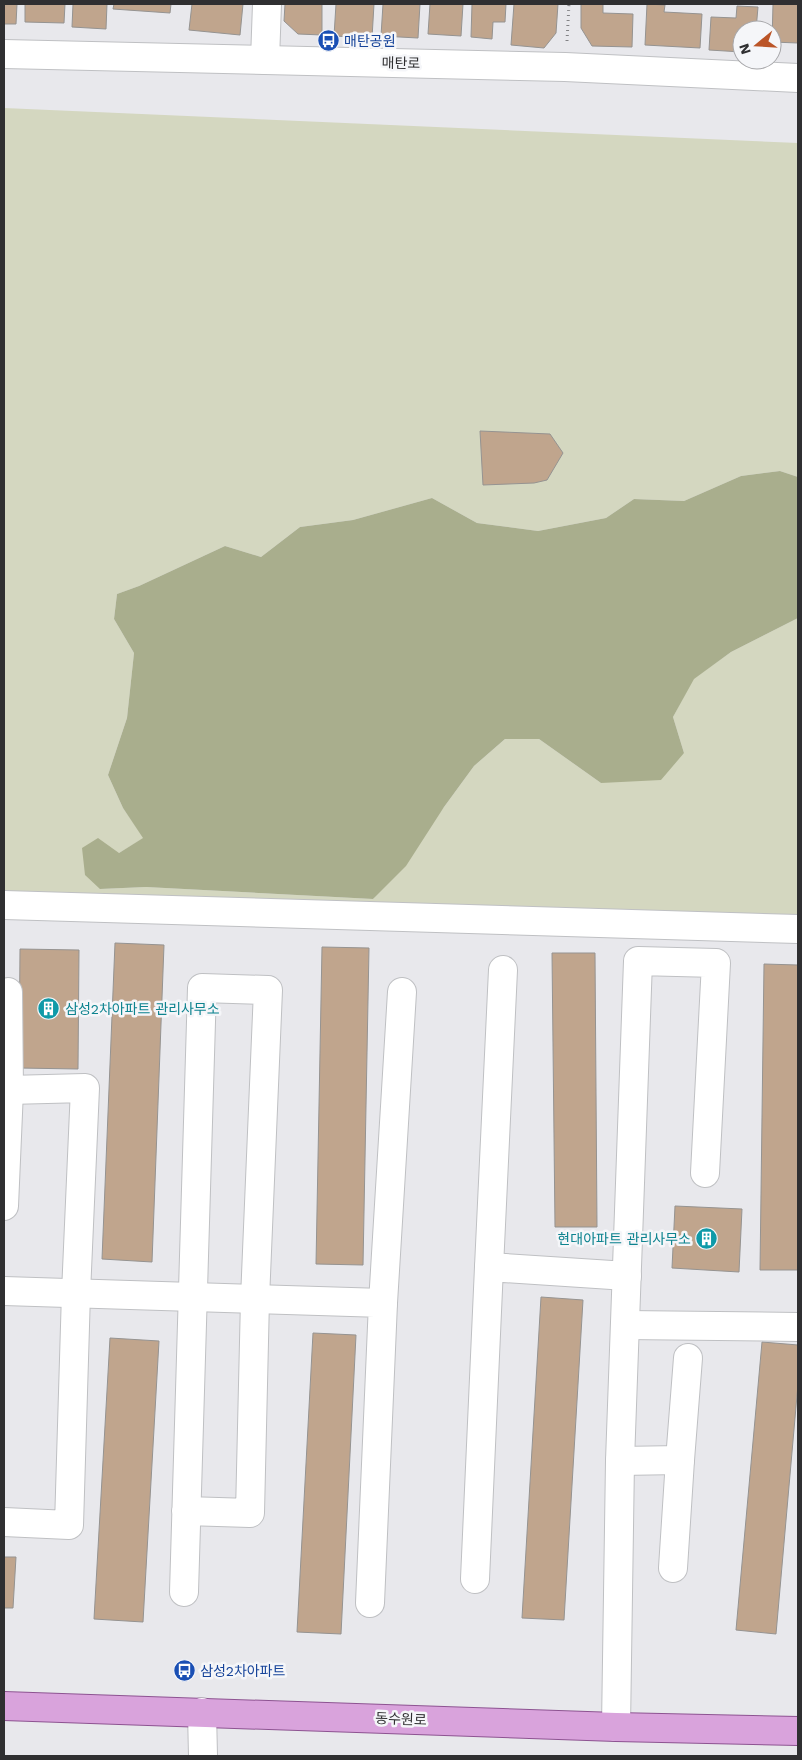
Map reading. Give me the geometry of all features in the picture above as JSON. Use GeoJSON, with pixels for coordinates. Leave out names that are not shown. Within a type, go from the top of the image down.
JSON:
{"type":"FeatureCollection","features":[{"type":"Feature","properties":{"kind":"main road","name":"동수원로"},"geometry":{"type":"LineString","coordinates":[[4,1706],[616,1727],[798,1731]]}},
{"type":"Feature","properties":{"kind":"street"},"geometry":{"type":"LineString","coordinates":[[265,60],[267,4]]}},
{"type":"Feature","properties":{"kind":"street","name":"매탄로"},"geometry":{"type":"LineString","coordinates":[[4,54],[566,67],[798,78]]}},
{"type":"Feature","properties":{"kind":"street"},"geometry":{"type":"LineString","coordinates":[[4,905],[798,929]]}},
{"type":"Feature","properties":{"kind":"street"},"geometry":{"type":"LineString","coordinates":[[616,1727],[620,1461],[638,961],[716,964],[705,1173]]}},
{"type":"Feature","properties":{"kind":"street"},"geometry":{"type":"LineString","coordinates":[[475,1579],[503,970]]}},
{"type":"Feature","properties":{"kind":"street"},"geometry":{"type":"LineString","coordinates":[[184,1592],[186,1511],[192,1297],[202,988],[268,990],[255,1299],[250,1513],[186,1511]]}},
{"type":"Feature","properties":{"kind":"street"},"geometry":{"type":"LineString","coordinates":[[4,1206],[9,1090],[8,992]]}},
{"type":"Feature","properties":{"kind":"street"},"geometry":{"type":"LineString","coordinates":[[370,1603],[383,1303],[402,992]]}},
{"type":"Feature","properties":{"kind":"street"},"geometry":{"type":"LineString","coordinates":[[4,1522],[69,1525],[85,1088],[9,1090]]}},
{"type":"Feature","properties":{"kind":"street"},"geometry":{"type":"LineString","coordinates":[[489,1267],[627,1276]]}},
{"type":"Feature","properties":{"kind":"street"},"geometry":{"type":"LineString","coordinates":[[4,1291],[383,1303]]}},
{"type":"Feature","properties":{"kind":"street"},"geometry":{"type":"LineString","coordinates":[[625,1325],[798,1327]]}},
{"type":"Feature","properties":{"kind":"street"},"geometry":{"type":"LineString","coordinates":[[673,1568],[688,1358]]}},
{"type":"Feature","properties":{"kind":"street"},"geometry":{"type":"LineString","coordinates":[[620,1461],[680,1460]]}},
{"type":"Feature","properties":{"kind":"street"},"geometry":{"type":"LineString","coordinates":[[202,1712],[203,1756]]}},
{"type":"Feature","properties":{"kind":"path"},"geometry":{"type":"LineString","coordinates":[[566,67],[569,4]]}},
{"type":"Feature","properties":{"kind":"green space"},"geometry":{"type":"Polygon","coordinates":[[[4,108],[798,143],[798,477],[780,471],[741,476],[684,501],[634,499],[606,518],[538,531],[477,523],[432,498],[353,520],[300,527],[261,557],[225,546],[139,586],[117,594],[114,619],[134,653],[127,718],[108,775],[123,808],[144,838],[119,853],[100,889],[146,887],[373,899],[474,766],[505,739],[539,739],[601,783],[684,753],[673,717],[693,679],[731,652],[798,618],[798,920],[4,897],[4,108]]]}},
{"type":"Feature","properties":{"kind":"green space"},"geometry":{"type":"Polygon","coordinates":[[[780,471],[798,477],[798,618],[731,652],[694,679],[673,717],[684,753],[661,780],[601,783],[539,739],[505,739],[474,766],[444,807],[406,866],[373,899],[146,887],[100,889],[85,875],[82,848],[98,838],[119,853],[143,838],[123,808],[108,775],[127,718],[134,653],[114,619],[117,594],[139,586],[225,546],[261,557],[300,527],[353,520],[432,498],[477,523],[538,531],[606,518],[634,499],[684,501],[741,476],[780,471]]]}},
{"type":"Feature","properties":{"kind":"building"},"geometry":{"type":"Polygon","coordinates":[[[4,4],[17,4],[16,24],[4,24],[4,4]]]}},
{"type":"Feature","properties":{"kind":"building"},"geometry":{"type":"Polygon","coordinates":[[[25,4],[65,4],[64,23],[25,22],[25,4]]]}},
{"type":"Feature","properties":{"kind":"building"},"geometry":{"type":"Polygon","coordinates":[[[73,4],[107,4],[106,29],[72,27],[73,4]]]}},
{"type":"Feature","properties":{"kind":"building"},"geometry":{"type":"Polygon","coordinates":[[[114,4],[171,4],[170,13],[113,9],[114,4]]]}},
{"type":"Feature","properties":{"kind":"building"},"geometry":{"type":"Polygon","coordinates":[[[192,4],[243,4],[240,35],[189,30],[192,4]]]}},
{"type":"Feature","properties":{"kind":"building"},"geometry":{"type":"Polygon","coordinates":[[[285,4],[322,4],[322,35],[298,34],[284,21],[285,4]]]}},
{"type":"Feature","properties":{"kind":"building"},"geometry":{"type":"Polygon","coordinates":[[[336,4],[374,4],[372,38],[334,36],[336,4]]]}},
{"type":"Feature","properties":{"kind":"building"},"geometry":{"type":"Polygon","coordinates":[[[383,4],[420,4],[418,38],[381,36],[383,4]]]}},
{"type":"Feature","properties":{"kind":"building"},"geometry":{"type":"Polygon","coordinates":[[[430,4],[463,4],[461,36],[428,34],[430,4]]]}},
{"type":"Feature","properties":{"kind":"building"},"geometry":{"type":"Polygon","coordinates":[[[472,4],[506,4],[505,22],[493,22],[492,39],[471,37],[472,4]]]}},
{"type":"Feature","properties":{"kind":"building"},"geometry":{"type":"Polygon","coordinates":[[[514,4],[558,4],[556,33],[544,48],[511,45],[514,4]]]}},
{"type":"Feature","properties":{"kind":"building"},"geometry":{"type":"Polygon","coordinates":[[[581,4],[603,4],[603,13],[633,14],[632,47],[592,46],[581,28],[581,4]]]}},
{"type":"Feature","properties":{"kind":"building"},"geometry":{"type":"Polygon","coordinates":[[[647,4],[665,5],[664,12],[702,14],[700,48],[645,45],[647,4]]]}},
{"type":"Feature","properties":{"kind":"building"},"geometry":{"type":"Polygon","coordinates":[[[773,4],[798,4],[798,43],[782,42],[782,20],[773,20],[773,4]]]}},
{"type":"Feature","properties":{"kind":"building"},"geometry":{"type":"Polygon","coordinates":[[[737,6],[758,7],[757,20],[732,20],[732,51],[709,50],[711,17],[736,18],[737,6]]]}},
{"type":"Feature","properties":{"kind":"building"},"geometry":{"type":"Polygon","coordinates":[[[480,431],[550,434],[563,453],[547,480],[534,483],[483,485],[480,431]]]}},
{"type":"Feature","properties":{"kind":"building"},"geometry":{"type":"Polygon","coordinates":[[[115,943],[164,945],[152,1262],[102,1259],[115,943]]]}},
{"type":"Feature","properties":{"kind":"building"},"geometry":{"type":"Polygon","coordinates":[[[322,947],[369,948],[363,1265],[316,1264],[322,947]]]}},
{"type":"Feature","properties":{"kind":"building","name":"삼성2차아파트 관리사무소"},"geometry":{"type":"Polygon","coordinates":[[[20,949],[79,950],[78,1069],[19,1068],[20,949]]]}},
{"type":"Feature","properties":{"kind":"building"},"geometry":{"type":"Polygon","coordinates":[[[552,953],[595,953],[597,1227],[555,1227],[552,953]]]}},
{"type":"Feature","properties":{"kind":"building"},"geometry":{"type":"Polygon","coordinates":[[[764,964],[798,965],[798,1270],[760,1270],[764,964]]]}},
{"type":"Feature","properties":{"kind":"building","name":"현대아파트 관리사무소"},"geometry":{"type":"Polygon","coordinates":[[[675,1206],[742,1209],[739,1272],[672,1268],[675,1206]]]}},
{"type":"Feature","properties":{"kind":"building"},"geometry":{"type":"Polygon","coordinates":[[[541,1297],[583,1300],[564,1620],[522,1618],[541,1297]]]}},
{"type":"Feature","properties":{"kind":"building"},"geometry":{"type":"Polygon","coordinates":[[[313,1333],[356,1335],[341,1634],[297,1632],[313,1333]]]}},
{"type":"Feature","properties":{"kind":"building"},"geometry":{"type":"Polygon","coordinates":[[[110,1338],[159,1341],[143,1622],[94,1619],[110,1338]]]}},
{"type":"Feature","properties":{"kind":"building"},"geometry":{"type":"Polygon","coordinates":[[[762,1342],[798,1345],[798,1384],[776,1634],[736,1630],[762,1342]]]}},
{"type":"Feature","properties":{"kind":"building"},"geometry":{"type":"Polygon","coordinates":[[[4,1557],[16,1557],[13,1608],[4,1608],[4,1557]]]}},
{"type":"Feature","properties":{"kind":"place","name":"매탄공원"},"geometry":{"type":"Point","coordinates":[328,41]}},
{"type":"Feature","properties":{"kind":"place","name":"삼성2차아파트 관리사무소"},"geometry":{"type":"Point","coordinates":[49,1009]}},
{"type":"Feature","properties":{"kind":"place","name":"현대아파트 관리사무소"},"geometry":{"type":"Point","coordinates":[707,1239]}},
{"type":"Feature","properties":{"kind":"place","name":"삼성2차아파트"},"geometry":{"type":"Point","coordinates":[184,1671]}}]}
